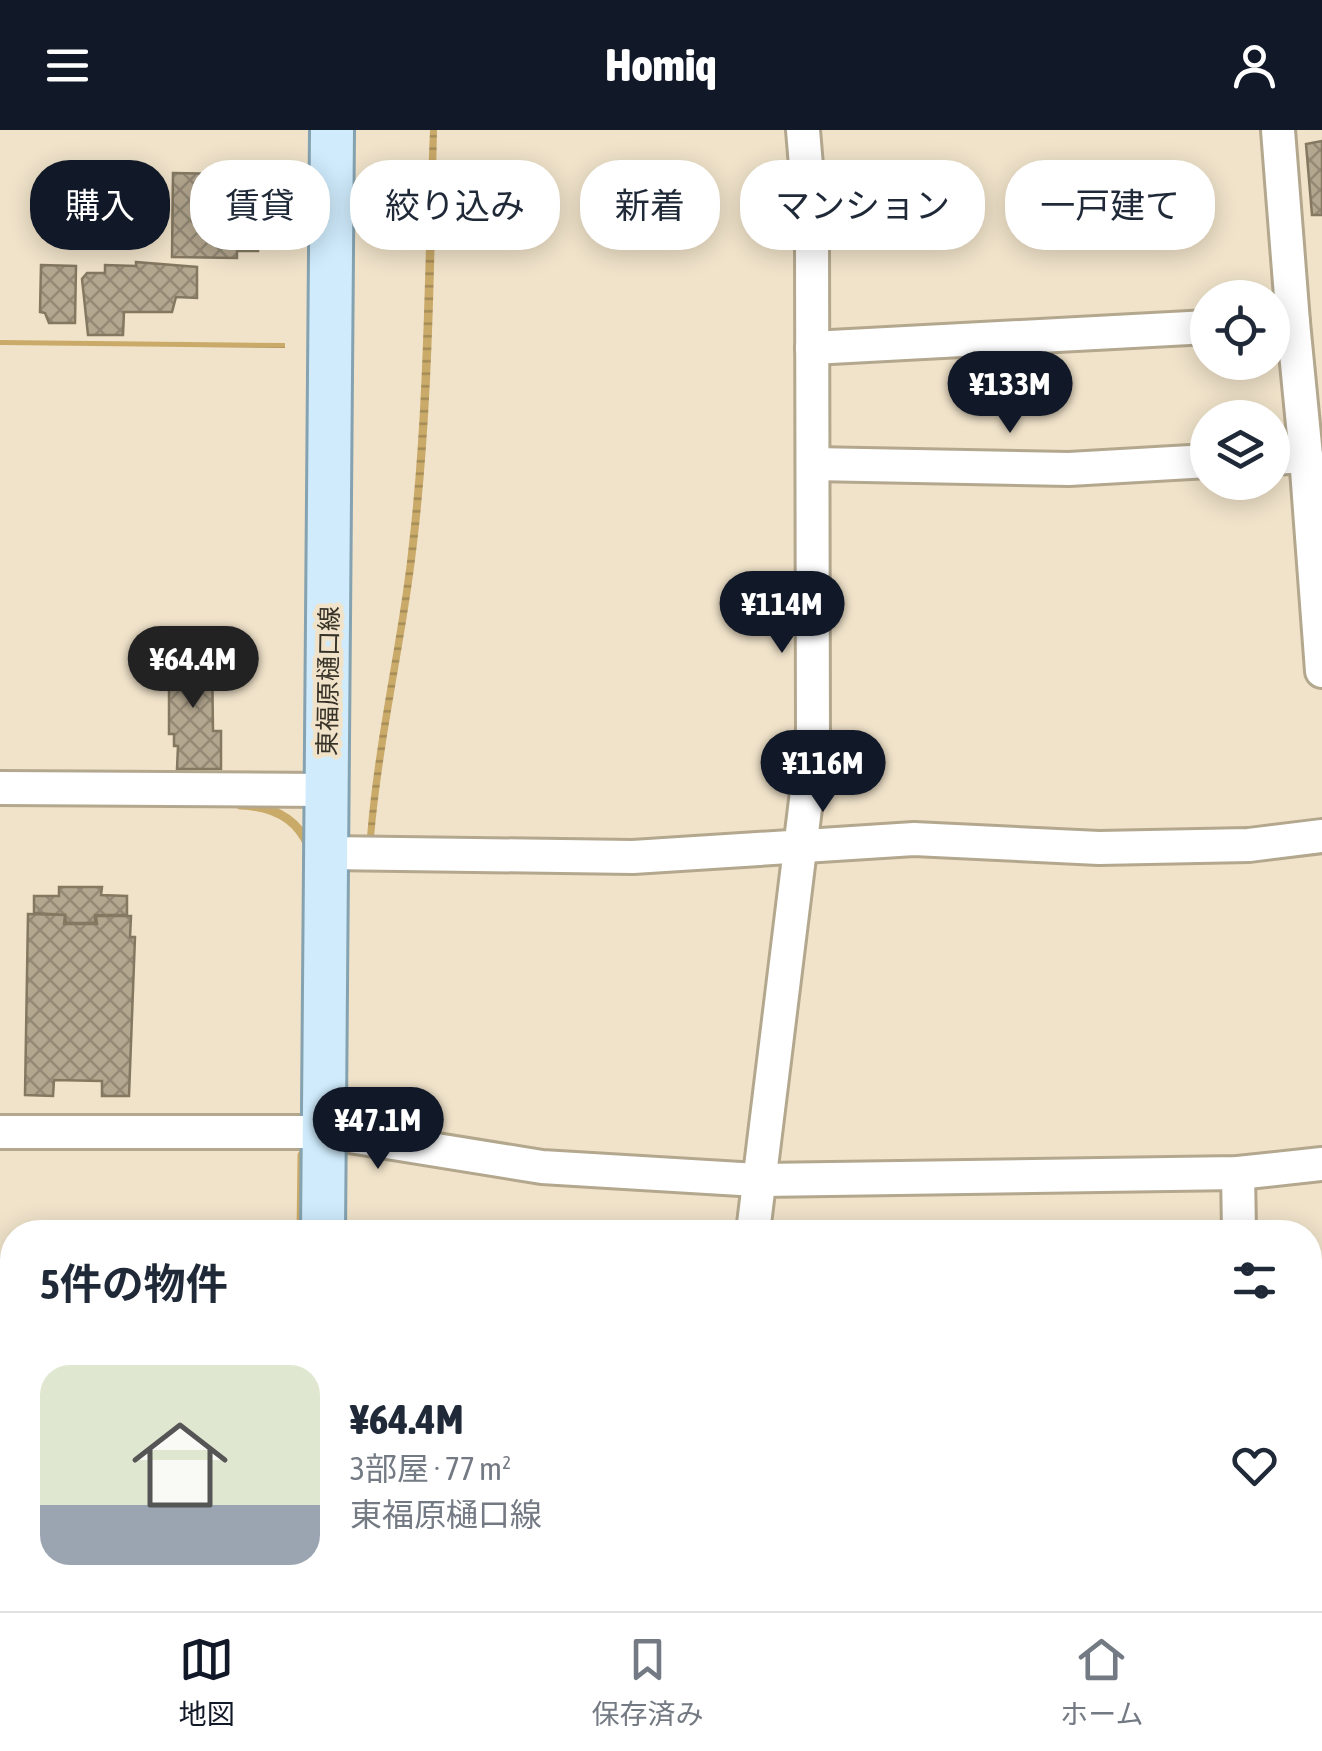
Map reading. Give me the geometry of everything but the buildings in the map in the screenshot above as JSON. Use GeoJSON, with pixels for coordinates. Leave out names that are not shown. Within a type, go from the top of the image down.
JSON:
{"type":"FeatureCollection","features":[{"type":"Feature","properties":{"kind":"main road","name":"東福原樋口線"},"geometry":{"type":"LineString","coordinates":[[323,1220],[332,130]]}},
{"type":"Feature","properties":{"kind":"street"},"geometry":{"type":"LineString","coordinates":[[755,1220],[813,743],[812,238],[802,130]]}},
{"type":"Feature","properties":{"kind":"street"},"geometry":{"type":"LineString","coordinates":[[1278,130],[1282,280]]}},
{"type":"Feature","properties":{"kind":"street"},"geometry":{"type":"LineString","coordinates":[[812,348],[1190,328]]}},
{"type":"Feature","properties":{"kind":"street"},"geometry":{"type":"LineString","coordinates":[[1290,363],[1306,456],[1322,671]]}},
{"type":"Feature","properties":{"kind":"street"},"geometry":{"type":"LineString","coordinates":[[1290,457],[1306,456]]}},
{"type":"Feature","properties":{"kind":"street"},"geometry":{"type":"LineString","coordinates":[[812,464],[1070,468],[1190,462]]}},
{"type":"Feature","properties":{"kind":"street"},"geometry":{"type":"LineString","coordinates":[[0,788],[327,790]]}},
{"type":"Feature","properties":{"kind":"street"},"geometry":{"type":"LineString","coordinates":[[327,852],[634,858],[914,839],[1099,848],[1230,846],[1322,836]]}},
{"type":"Feature","properties":{"kind":"street"},"geometry":{"type":"LineString","coordinates":[[0,1132],[326,1132],[542,1167],[757,1180],[1238,1173],[1322,1164]]}},
{"type":"Feature","properties":{"kind":"street"},"geometry":{"type":"LineString","coordinates":[[1238,1173],[1239,1220]]}},
{"type":"Feature","properties":{"kind":"shaded area"},"geometry":{"type":"Polygon","coordinates":[[[430,130],[437,130],[436,160],[429,160],[430,130]]]}},
{"type":"Feature","properties":{"kind":"shaded area"},"geometry":{"type":"Polygon","coordinates":[[[426,250],[434,250],[427,434],[413,573],[374,837],[367,837],[406,573],[421,383],[426,250]]]}},
{"type":"Feature","properties":{"kind":"shaded area"},"geometry":{"type":"Polygon","coordinates":[[[0,340],[285,343],[285,348],[0,345],[0,340]]]}},
{"type":"Feature","properties":{"kind":"waterway"},"geometry":{"type":"LineString","coordinates":[[240,805],[281,815],[297,827],[308,845]]}},
{"type":"Feature","properties":{"kind":"waterway"},"geometry":{"type":"LineString","coordinates":[[301,1220],[302,1155]]}}]}
